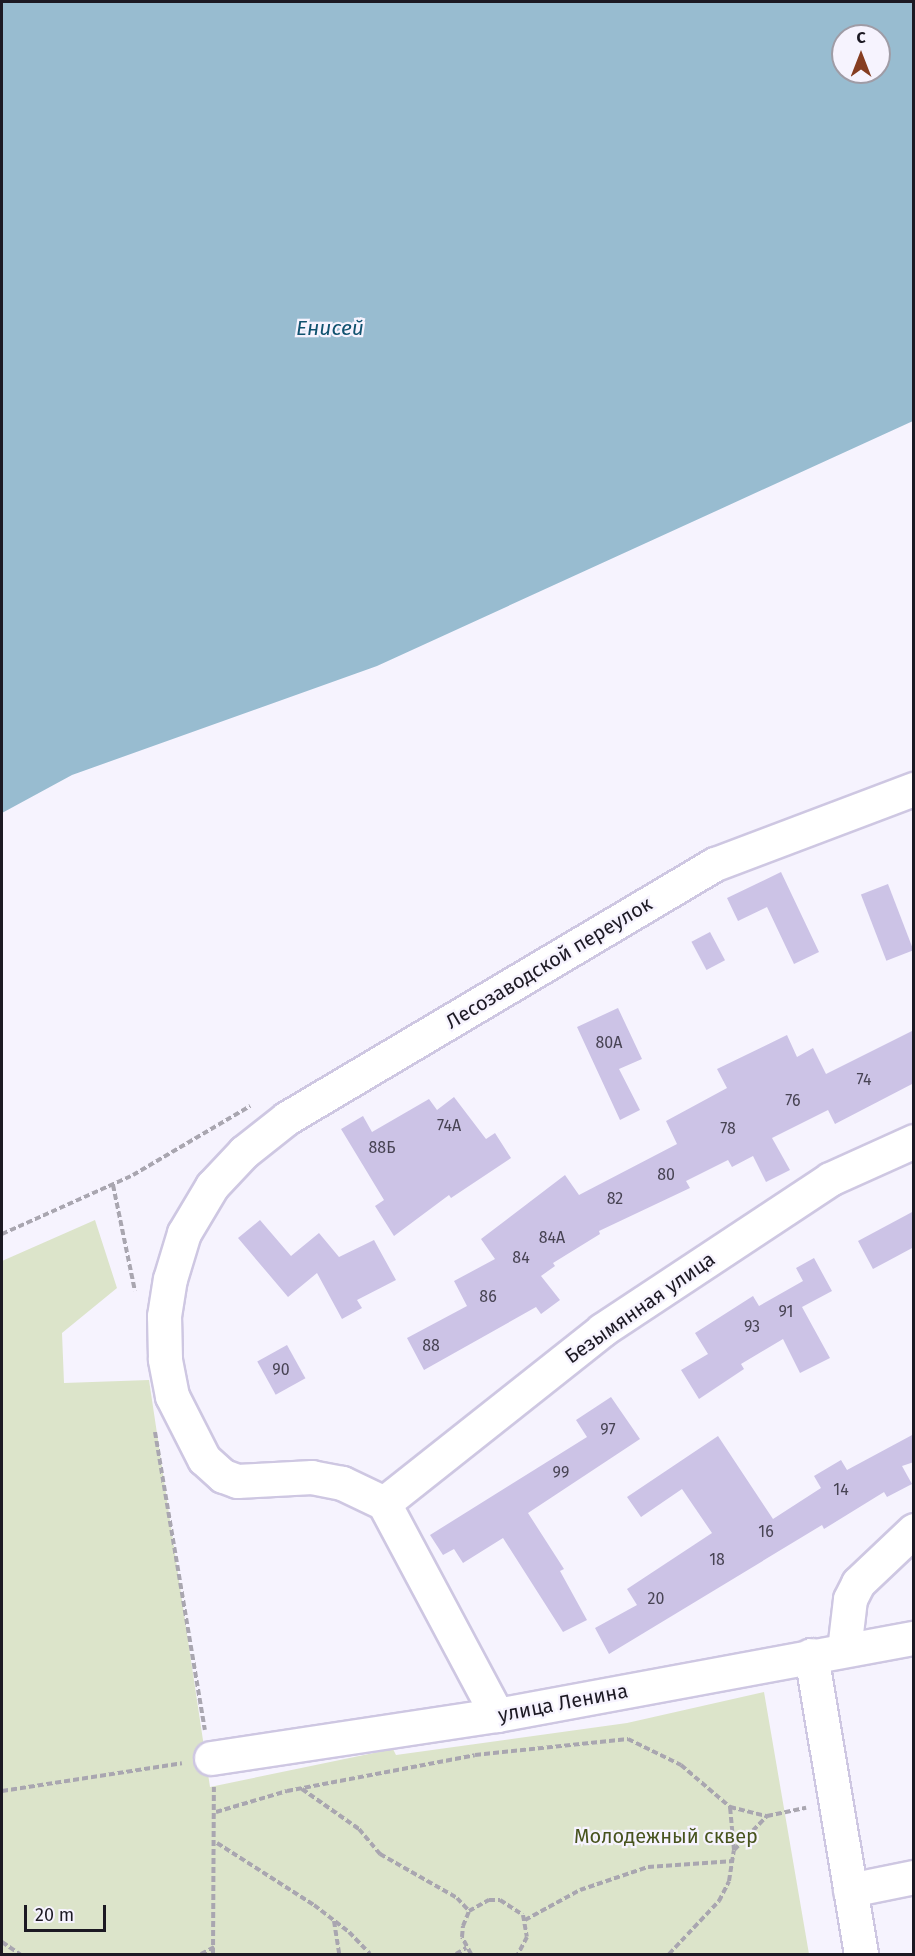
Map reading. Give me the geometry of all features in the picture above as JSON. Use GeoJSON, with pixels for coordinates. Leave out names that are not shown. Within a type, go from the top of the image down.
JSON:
{"type":"FeatureCollection","features":[{"type":"Feature","properties":{"kind":"street","name":"Лесозаводской переулок"},"geometry":{"type":"LineString","coordinates":[[384,1503],[342,1483],[312,1477],[250,1482],[230,1479],[204,1459],[188,1432],[172,1396],[165,1359],[164,1316],[184,1233],[212,1186],[244,1152],[287,1118],[715,864],[914,789]]}},
{"type":"Feature","properties":{"kind":"street","name":"Безымянная улица"},"geometry":{"type":"LineString","coordinates":[[384,1503],[602,1330],[830,1179],[914,1141]]}},
{"type":"Feature","properties":{"kind":"street"},"geometry":{"type":"LineString","coordinates":[[384,1503],[496,1715]]}},
{"type":"Feature","properties":{"kind":"street"},"geometry":{"type":"LineString","coordinates":[[844,1650],[849,1602],[858,1583],[914,1530]]}},
{"type":"Feature","properties":{"kind":"street","name":"улица Ленина"},"geometry":{"type":"LineString","coordinates":[[211,1758],[496,1715],[811,1655],[914,1638]]}},
{"type":"Feature","properties":{"kind":"street"},"geometry":{"type":"LineString","coordinates":[[811,1655],[861,1954]]}},
{"type":"Feature","properties":{"kind":"street"},"geometry":{"type":"LineString","coordinates":[[850,1890],[914,1878]]}},
{"type":"Feature","properties":{"kind":"path"},"geometry":{"type":"LineString","coordinates":[[113,1185],[137,1300]]}},
{"type":"Feature","properties":{"kind":"path"},"geometry":{"type":"LineString","coordinates":[[155,1427],[211,1758],[216,1812],[213,1954]]}},
{"type":"Feature","properties":{"kind":"path"},"geometry":{"type":"LineString","coordinates":[[216,1812],[301,1788],[475,1755],[628,1739],[681,1765],[730,1808],[767,1816],[836,1803]]}},
{"type":"Feature","properties":{"kind":"path"},"geometry":{"type":"LineString","coordinates":[[2,1791],[211,1758]]}},
{"type":"Feature","properties":{"kind":"path"},"geometry":{"type":"LineString","coordinates":[[301,1788],[359,1829],[380,1854],[457,1898],[470,1911]]}},
{"type":"Feature","properties":{"kind":"path"},"geometry":{"type":"LineString","coordinates":[[669,1954],[719,1901],[734,1861],[730,1808]]}},
{"type":"Feature","properties":{"kind":"path"},"geometry":{"type":"LineString","coordinates":[[734,1851],[767,1816]]}},
{"type":"Feature","properties":{"kind":"path"},"geometry":{"type":"LineString","coordinates":[[216,1842],[334,1920],[369,1954]]}},
{"type":"Feature","properties":{"kind":"path"},"geometry":{"type":"LineString","coordinates":[[525,1920],[580,1890],[648,1868],[734,1861]]}},
{"type":"Feature","properties":{"kind":"path"},"geometry":{"type":"LineString","coordinates":[[471,1954],[466,1948],[463,1926],[470,1911],[478,1904],[501,1900],[515,1906],[525,1920],[527,1937],[520,1954]]}},
{"type":"Feature","properties":{"kind":"path"},"geometry":{"type":"LineString","coordinates":[[334,1920],[339,1954]]}},
{"type":"Feature","properties":{"kind":"path"},"geometry":{"type":"LineString","coordinates":[[2,1942],[20,1954]]}},
{"type":"Feature","properties":{"kind":"path"},"geometry":{"type":"LineString","coordinates":[[201,1954],[214,1947]]}},
{"type":"Feature","properties":{"kind":"path"},"geometry":{"type":"LineString","coordinates":[[456,1954],[466,1948]]}},
{"type":"Feature","properties":{"kind":"green space","name":"Молодежный сквер"},"geometry":{"type":"Polygon","coordinates":[[[95,1220],[117,1288],[62,1333],[64,1383],[149,1380],[210,1787],[393,1749],[396,1755],[627,1723],[764,1692],[809,1954],[2,1954],[2,1261],[95,1220]]]}},
{"type":"Feature","properties":{"kind":"water","name":"Енисей"},"geometry":{"type":"Polygon","coordinates":[[[2,2],[913,2],[913,421],[377,666],[72,775],[2,813],[2,2]]]}},
{"type":"Feature","properties":{"kind":"building"},"geometry":{"type":"Polygon","coordinates":[[[781,872],[819,952],[794,964],[767,907],[738,921],[727,898],[781,872]]]}},
{"type":"Feature","properties":{"kind":"building"},"geometry":{"type":"Polygon","coordinates":[[[888,884],[913,950],[886,961],[861,894],[888,884]]]}},
{"type":"Feature","properties":{"kind":"building"},"geometry":{"type":"Polygon","coordinates":[[[710,932],[725,960],[706,970],[691,942],[710,932]]]}},
{"type":"Feature","properties":{"kind":"building"},"geometry":{"type":"Polygon","coordinates":[[[618,1008],[642,1059],[619,1069],[640,1110],[620,1120],[577,1027],[618,1008]]]}},
{"type":"Feature","properties":{"kind":"building"},"geometry":{"type":"Polygon","coordinates":[[[914,1030],[914,1083],[835,1124],[828,1110],[772,1138],[790,1170],[766,1182],[753,1156],[732,1167],[728,1160],[686,1181],[690,1188],[599,1231],[600,1234],[553,1263],[555,1266],[541,1276],[560,1300],[541,1314],[536,1307],[424,1370],[407,1338],[467,1306],[454,1281],[495,1259],[481,1239],[565,1175],[579,1195],[677,1144],[666,1121],[727,1088],[717,1069],[787,1035],[797,1057],[813,1048],[826,1074],[914,1030]]]}},
{"type":"Feature","properties":{"kind":"building"},"geometry":{"type":"Polygon","coordinates":[[[454,1097],[486,1139],[495,1133],[511,1158],[451,1198],[449,1195],[394,1236],[375,1206],[384,1200],[341,1129],[363,1116],[372,1132],[429,1099],[437,1110],[454,1097]]]}},
{"type":"Feature","properties":{"kind":"building"},"geometry":{"type":"Polygon","coordinates":[[[914,1211],[914,1247],[873,1269],[858,1241],[914,1211]]]}},
{"type":"Feature","properties":{"kind":"building"},"geometry":{"type":"Polygon","coordinates":[[[260,1220],[291,1256],[319,1233],[339,1257],[374,1240],[396,1280],[357,1300],[362,1308],[342,1319],[317,1273],[288,1297],[238,1238],[260,1220]]]}},
{"type":"Feature","properties":{"kind":"building"},"geometry":{"type":"Polygon","coordinates":[[[814,1258],[832,1291],[802,1307],[830,1358],[800,1373],[783,1339],[741,1364],[744,1369],[699,1399],[681,1370],[708,1354],[695,1333],[753,1296],[759,1306],[803,1281],[796,1268],[814,1258]]]}},
{"type":"Feature","properties":{"kind":"building"},"geometry":{"type":"Polygon","coordinates":[[[287,1345],[305,1378],[276,1395],[257,1361],[287,1345]]]}},
{"type":"Feature","properties":{"kind":"building"},"geometry":{"type":"Polygon","coordinates":[[[611,1397],[640,1439],[528,1513],[564,1569],[560,1571],[587,1620],[563,1632],[503,1538],[463,1563],[454,1549],[443,1555],[430,1535],[587,1437],[576,1420],[611,1397]]]}},
{"type":"Feature","properties":{"kind":"building"},"geometry":{"type":"Polygon","coordinates":[[[914,1434],[914,1462],[902,1466],[912,1484],[887,1497],[884,1492],[824,1529],[822,1525],[609,1654],[595,1628],[637,1605],[627,1589],[712,1533],[682,1489],[641,1517],[627,1497],[718,1436],[773,1519],[821,1488],[814,1476],[841,1460],[847,1470],[914,1434]]]}}]}
